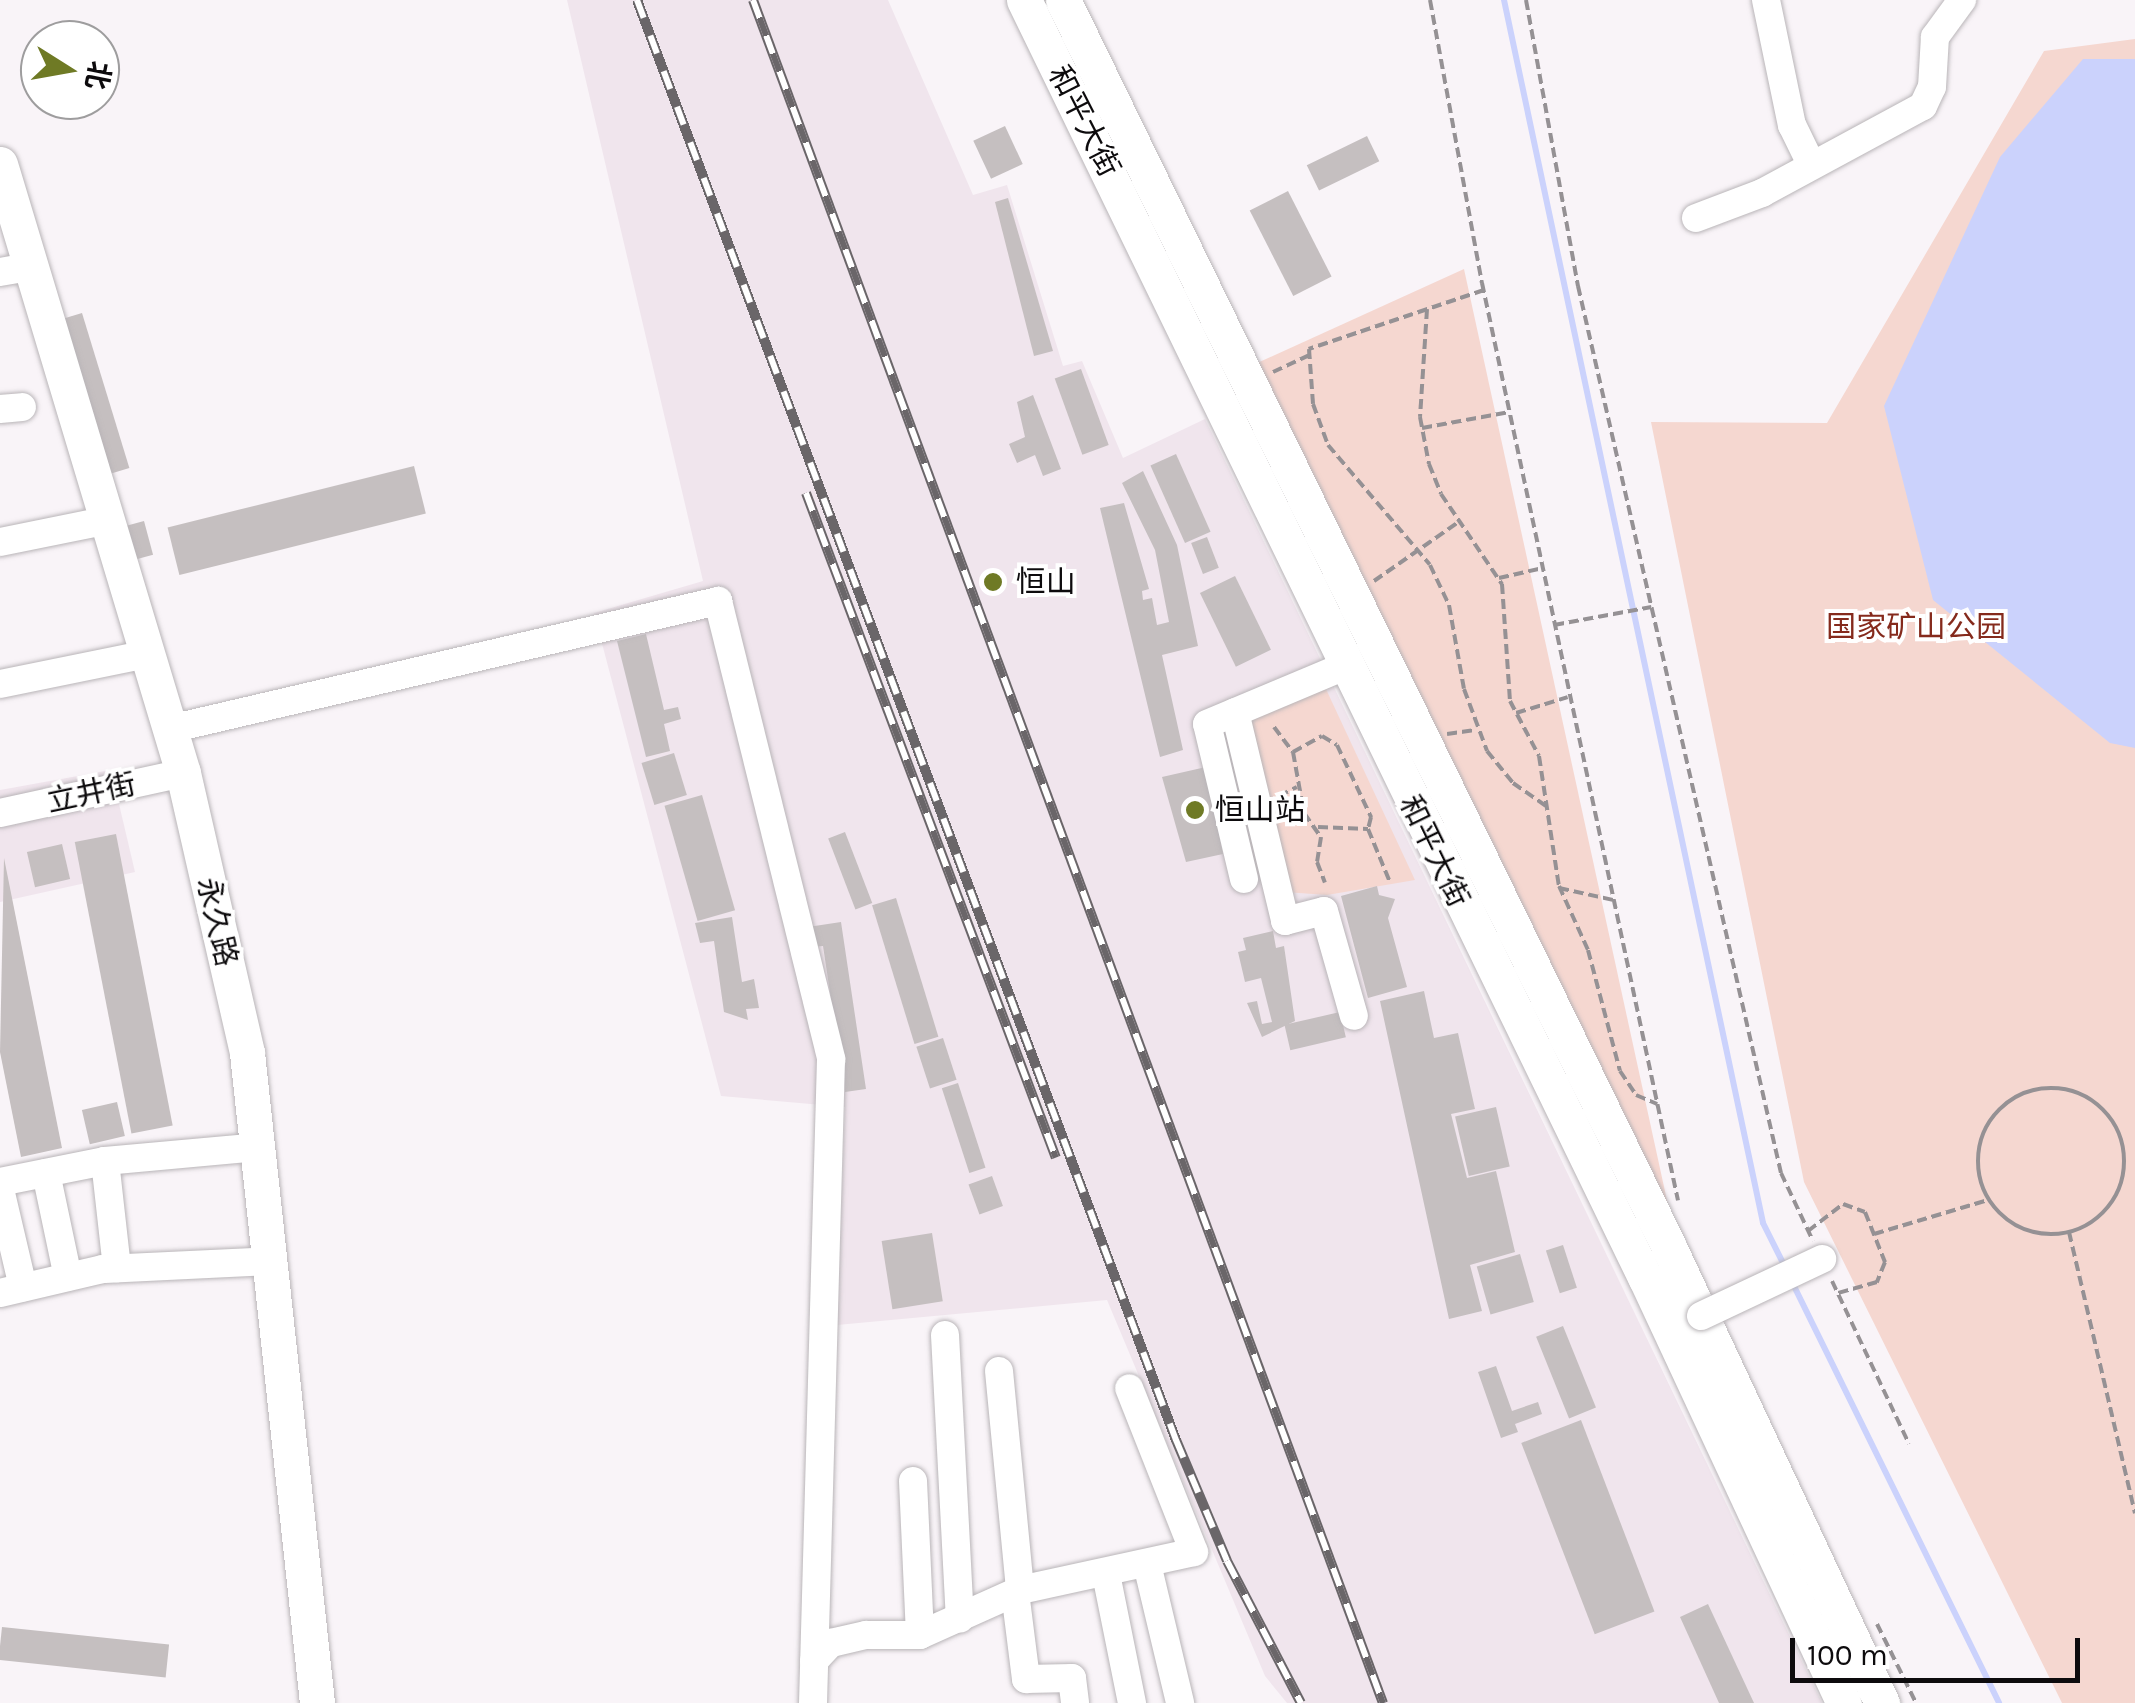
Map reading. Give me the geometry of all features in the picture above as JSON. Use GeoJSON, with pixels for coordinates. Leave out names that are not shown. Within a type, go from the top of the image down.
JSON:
{"type":"FeatureCollection","features":[{"type":"Feature","properties":{"kind":"main road","name":"和平大街"},"geometry":{"type":"LineString","coordinates":[[1024,0],[1844,1703]]}},
{"type":"Feature","properties":{"kind":"main road","name":"和平大街"},"geometry":{"type":"LineString","coordinates":[[1063,0],[1701,1316],[1882,1703]]}},
{"type":"Feature","properties":{"kind":"main road","name":"永久路"},"geometry":{"type":"LineString","coordinates":[[0,164],[16,269],[109,520],[183,774],[247,1053],[317,1703]]}},
{"type":"Feature","properties":{"kind":"street"},"geometry":{"type":"LineString","coordinates":[[1766,0],[1792,124],[1811,164]]}},
{"type":"Feature","properties":{"kind":"street"},"geometry":{"type":"LineString","coordinates":[[1696,218],[1762,193],[1924,106],[1932,87],[1935,37],[1962,0]]}},
{"type":"Feature","properties":{"kind":"street"},"geometry":{"type":"LineString","coordinates":[[0,542],[109,520]]}},
{"type":"Feature","properties":{"kind":"street"},"geometry":{"type":"LineString","coordinates":[[170,729],[718,601],[831,1060],[814,1660],[817,1701]]}},
{"type":"Feature","properties":{"kind":"street"},"geometry":{"type":"LineString","coordinates":[[0,684],[148,654]]}},
{"type":"Feature","properties":{"kind":"street"},"geometry":{"type":"LineString","coordinates":[[1244,879],[1207,724],[1344,666]]}},
{"type":"Feature","properties":{"kind":"street"},"geometry":{"type":"LineString","coordinates":[[1235,712],[1285,921],[1324,911],[1354,1016]]}},
{"type":"Feature","properties":{"kind":"street","name":"立井街"},"geometry":{"type":"LineString","coordinates":[[0,813],[183,774]]}},
{"type":"Feature","properties":{"kind":"street"},"geometry":{"type":"LineString","coordinates":[[260,1147],[105,1161],[0,1186],[12,1290],[117,1268],[272,1261]]}},
{"type":"Feature","properties":{"kind":"street"},"geometry":{"type":"LineString","coordinates":[[105,1161],[117,1268]]}},
{"type":"Feature","properties":{"kind":"street"},"geometry":{"type":"LineString","coordinates":[[46,1173],[68,1276]]}},
{"type":"Feature","properties":{"kind":"street"},"geometry":{"type":"LineString","coordinates":[[1701,1316],[1822,1260]]}},
{"type":"Feature","properties":{"kind":"street"},"geometry":{"type":"LineString","coordinates":[[945,1335],[960,1619]]}},
{"type":"Feature","properties":{"kind":"street"},"geometry":{"type":"LineString","coordinates":[[999,1371],[1026,1679],[1072,1678],[1075,1703]]}},
{"type":"Feature","properties":{"kind":"street"},"geometry":{"type":"LineString","coordinates":[[814,1660],[831,1644],[848,1639],[920,1636],[1018,1591],[1194,1552],[1128,1388]]}},
{"type":"Feature","properties":{"kind":"street"},"geometry":{"type":"LineString","coordinates":[[914,1481],[920,1636]]}},
{"type":"Feature","properties":{"kind":"street"},"geometry":{"type":"LineString","coordinates":[[1147,1564],[1180,1703]]}},
{"type":"Feature","properties":{"kind":"street"},"geometry":{"type":"LineString","coordinates":[[1106,1574],[1132,1703]]}},
{"type":"Feature","properties":{"kind":"path"},"geometry":{"type":"LineString","coordinates":[[1430,0],[1484,290],[1681,1207]]}},
{"type":"Feature","properties":{"kind":"path"},"geometry":{"type":"LineString","coordinates":[[1526,0],[1578,286],[1781,1174],[1909,1444]]}},
{"type":"Feature","properties":{"kind":"path"},"geometry":{"type":"LineString","coordinates":[[1484,290],[1309,349],[1314,404],[1328,445],[1421,553],[1449,605],[1464,689],[1487,751],[1513,783],[1546,806]]}},
{"type":"Feature","properties":{"kind":"path"},"geometry":{"type":"LineString","coordinates":[[1427,310],[1422,428],[1441,494],[1499,578],[1516,714],[1539,756],[1559,888],[1588,950],[1620,1072],[1636,1094],[1657,1104]]}},
{"type":"Feature","properties":{"kind":"path"},"geometry":{"type":"LineString","coordinates":[[1250,382],[1310,355]]}},
{"type":"Feature","properties":{"kind":"path"},"geometry":{"type":"LineString","coordinates":[[1422,428],[1510,412]]}},
{"type":"Feature","properties":{"kind":"path"},"geometry":{"type":"LineString","coordinates":[[1350,595],[1421,553],[1460,522]]}},
{"type":"Feature","properties":{"kind":"path"},"geometry":{"type":"LineString","coordinates":[[1499,578],[1543,568]]}},
{"type":"Feature","properties":{"kind":"path"},"geometry":{"type":"LineString","coordinates":[[1554,625],[1651,606]]}},
{"type":"Feature","properties":{"kind":"path"},"geometry":{"type":"LineString","coordinates":[[1516,714],[1569,696]]}},
{"type":"Feature","properties":{"kind":"path"},"geometry":{"type":"LineString","coordinates":[[1274,727],[1293,752],[1304,813]]}},
{"type":"Feature","properties":{"kind":"path"},"geometry":{"type":"LineString","coordinates":[[1293,752],[1322,736],[1332,738],[1371,817],[1368,829],[1390,882]]}},
{"type":"Feature","properties":{"kind":"path"},"geometry":{"type":"LineString","coordinates":[[1278,796],[1304,813],[1315,827],[1326,883]]}},
{"type":"Feature","properties":{"kind":"path"},"geometry":{"type":"LineString","coordinates":[[1315,827],[1368,829]]}},
{"type":"Feature","properties":{"kind":"path"},"geometry":{"type":"LineString","coordinates":[[1559,888],[1613,900]]}},
{"type":"Feature","properties":{"kind":"path"},"geometry":{"type":"LineString","coordinates":[[2038,1088],[2085,1095],[2104,1109],[2118,1128],[2124,1170],[2114,1200],[2097,1219],[2069,1232],[2026,1231],[1988,1200],[1978,1154],[1984,1131],[2016,1096],[2038,1088]]}},
{"type":"Feature","properties":{"kind":"path"},"geometry":{"type":"LineString","coordinates":[[2124,1170],[2135,1172]]}},
{"type":"Feature","properties":{"kind":"path"},"geometry":{"type":"LineString","coordinates":[[1874,1234],[1988,1200]]}},
{"type":"Feature","properties":{"kind":"path"},"geometry":{"type":"LineString","coordinates":[[1808,1230],[1843,1204],[1865,1212],[1885,1262],[1876,1282],[1838,1293]]}},
{"type":"Feature","properties":{"kind":"path"},"geometry":{"type":"LineString","coordinates":[[2069,1232],[2135,1513]]}},
{"type":"Feature","properties":{"kind":"path"},"geometry":{"type":"LineString","coordinates":[[1874,1618],[1916,1703]]}},
{"type":"Feature","properties":{"kind":"shaded area"},"geometry":{"type":"Polygon","coordinates":[[[567,0],[888,0],[973,195],[1007,185],[1063,366],[1082,361],[1123,458],[1205,419],[1822,1703],[1287,1703],[1265,1676],[1107,1300],[837,1325],[845,1107],[721,1096],[594,613],[703,581],[567,0]]]}},
{"type":"Feature","properties":{"kind":"shaded area"},"geometry":{"type":"Polygon","coordinates":[[[111,770],[135,872],[0,902],[0,790],[111,770]]]}},
{"type":"Feature","properties":{"kind":"green space","name":"国家矿山公园"},"geometry":{"type":"Polygon","coordinates":[[[2135,39],[2135,1703],[2062,1703],[1804,1182],[1651,422],[1827,423],[2044,51],[2135,39]]]}},
{"type":"Feature","properties":{"kind":"green space"},"geometry":{"type":"Polygon","coordinates":[[[1464,269],[1678,1251],[1255,364],[1464,269]]]}},
{"type":"Feature","properties":{"kind":"green space"},"geometry":{"type":"Polygon","coordinates":[[[1325,687],[1415,880],[1327,895],[1285,892],[1250,717],[1325,687]]]}},
{"type":"Feature","properties":{"kind":"water"},"geometry":{"type":"Polygon","coordinates":[[[2083,59],[2135,59],[2135,748],[2110,743],[1933,600],[1884,406],[2000,157],[2083,59]]]}},
{"type":"Feature","properties":{"kind":"building"},"geometry":{"type":"Polygon","coordinates":[[[1005,126],[1023,164],[991,179],[973,141],[1005,126]]]}},
{"type":"Feature","properties":{"kind":"building"},"geometry":{"type":"Polygon","coordinates":[[[1367,136],[1379,161],[1319,191],[1307,165],[1367,136]]]}},
{"type":"Feature","properties":{"kind":"building"},"geometry":{"type":"Polygon","coordinates":[[[1288,191],[1332,277],[1293,296],[1250,211],[1288,191]]]}},
{"type":"Feature","properties":{"kind":"building"},"geometry":{"type":"Polygon","coordinates":[[[1008,198],[1053,351],[1034,356],[995,202],[1008,198]]]}},
{"type":"Feature","properties":{"kind":"building"},"geometry":{"type":"Polygon","coordinates":[[[82,313],[129,468],[111,473],[64,319],[82,313]]]}},
{"type":"Feature","properties":{"kind":"building"},"geometry":{"type":"Polygon","coordinates":[[[1081,369],[1109,445],[1082,455],[1055,379],[1081,369]]]}},
{"type":"Feature","properties":{"kind":"building"},"geometry":{"type":"Polygon","coordinates":[[[1033,395],[1061,469],[1043,476],[1035,455],[1017,463],[1009,444],[1025,437],[1017,402],[1033,395]]]}},
{"type":"Feature","properties":{"kind":"building"},"geometry":{"type":"Polygon","coordinates":[[[1176,454],[1211,532],[1185,543],[1150,465],[1176,454]]]}},
{"type":"Feature","properties":{"kind":"building"},"geometry":{"type":"Polygon","coordinates":[[[414,466],[426,514],[179,575],[168,527],[414,466]]]}},
{"type":"Feature","properties":{"kind":"building"},"geometry":{"type":"Polygon","coordinates":[[[1143,471],[1177,545],[1198,646],[1162,655],[1183,750],[1160,757],[1100,508],[1124,503],[1149,589],[1142,591],[1143,600],[1152,598],[1157,625],[1169,622],[1155,550],[1122,483],[1143,471]]]}},
{"type":"Feature","properties":{"kind":"building"},"geometry":{"type":"Polygon","coordinates":[[[144,521],[153,555],[133,560],[124,526],[144,521]]]}},
{"type":"Feature","properties":{"kind":"building"},"geometry":{"type":"Polygon","coordinates":[[[1207,537],[1219,568],[1203,574],[1191,543],[1207,537]]]}},
{"type":"Feature","properties":{"kind":"building"},"geometry":{"type":"Polygon","coordinates":[[[1235,576],[1271,650],[1236,667],[1200,593],[1235,576]]]}},
{"type":"Feature","properties":{"kind":"building"},"geometry":{"type":"Polygon","coordinates":[[[646,634],[664,710],[678,707],[681,719],[664,724],[670,751],[646,757],[617,641],[646,634]]]}},
{"type":"Feature","properties":{"kind":"building"},"geometry":{"type":"Polygon","coordinates":[[[674,753],[687,795],[654,805],[641,763],[674,753]]]}},
{"type":"Feature","properties":{"kind":"building","name":"恒山站"},"geometry":{"type":"Polygon","coordinates":[[[1206,767],[1223,854],[1186,862],[1162,777],[1206,767]]]}},
{"type":"Feature","properties":{"kind":"building"},"geometry":{"type":"Polygon","coordinates":[[[702,795],[735,910],[698,921],[665,806],[702,795]]]}},
{"type":"Feature","properties":{"kind":"building"},"geometry":{"type":"Polygon","coordinates":[[[845,832],[872,903],[855,909],[828,838],[845,832]]]}},
{"type":"Feature","properties":{"kind":"building"},"geometry":{"type":"Polygon","coordinates":[[[116,834],[173,1126],[131,1134],[75,842],[116,834]]]}},
{"type":"Feature","properties":{"kind":"building"},"geometry":{"type":"Polygon","coordinates":[[[62,844],[70,879],[35,887],[27,852],[62,844]]]}},
{"type":"Feature","properties":{"kind":"building"},"geometry":{"type":"Polygon","coordinates":[[[4,858],[62,1148],[21,1157],[0,1052],[4,858]]]}},
{"type":"Feature","properties":{"kind":"building"},"geometry":{"type":"Polygon","coordinates":[[[1377,886],[1379,895],[1395,899],[1388,918],[1407,987],[1368,998],[1341,896],[1377,886]]]}},
{"type":"Feature","properties":{"kind":"building"},"geometry":{"type":"Polygon","coordinates":[[[896,898],[938,1037],[914,1044],[872,905],[896,898]]]}},
{"type":"Feature","properties":{"kind":"building"},"geometry":{"type":"Polygon","coordinates":[[[732,917],[742,982],[754,979],[759,1008],[746,1009],[748,1020],[724,1012],[714,941],[700,943],[695,923],[732,917]]]}},
{"type":"Feature","properties":{"kind":"building"},"geometry":{"type":"Polygon","coordinates":[[[841,922],[866,1089],[845,1092],[823,946],[811,947],[808,927],[841,922]]]}},
{"type":"Feature","properties":{"kind":"building"},"geometry":{"type":"Polygon","coordinates":[[[1273,931],[1276,948],[1284,946],[1295,1021],[1262,1037],[1247,1003],[1257,1001],[1262,1024],[1272,1022],[1261,978],[1245,982],[1238,952],[1246,950],[1243,938],[1273,931]]]}},
{"type":"Feature","properties":{"kind":"building"},"geometry":{"type":"Polygon","coordinates":[[[1424,991],[1434,1038],[1458,1033],[1475,1109],[1451,1114],[1467,1178],[1496,1171],[1515,1252],[1470,1265],[1482,1311],[1449,1319],[1380,1001],[1424,991]]]}},
{"type":"Feature","properties":{"kind":"building"},"geometry":{"type":"Polygon","coordinates":[[[1340,1012],[1346,1037],[1290,1050],[1284,1025],[1340,1012]]]}},
{"type":"Feature","properties":{"kind":"building"},"geometry":{"type":"Polygon","coordinates":[[[943,1038],[957,1080],[930,1088],[916,1047],[943,1038]]]}},
{"type":"Feature","properties":{"kind":"building"},"geometry":{"type":"Polygon","coordinates":[[[958,1083],[986,1168],[969,1173],[942,1088],[958,1083]]]}},
{"type":"Feature","properties":{"kind":"building"},"geometry":{"type":"Polygon","coordinates":[[[117,1102],[125,1136],[90,1144],[82,1110],[117,1102]]]}},
{"type":"Feature","properties":{"kind":"building"},"geometry":{"type":"Polygon","coordinates":[[[1496,1107],[1510,1166],[1469,1176],[1455,1116],[1496,1107]]]}},
{"type":"Feature","properties":{"kind":"building"},"geometry":{"type":"Polygon","coordinates":[[[992,1176],[1003,1206],[979,1215],[969,1185],[992,1176]]]}},
{"type":"Feature","properties":{"kind":"building"},"geometry":{"type":"Polygon","coordinates":[[[932,1233],[943,1301],[892,1309],[882,1241],[932,1233]]]}},
{"type":"Feature","properties":{"kind":"building"},"geometry":{"type":"Polygon","coordinates":[[[1563,1245],[1577,1288],[1560,1293],[1546,1251],[1563,1245]]]}},
{"type":"Feature","properties":{"kind":"building"},"geometry":{"type":"Polygon","coordinates":[[[1520,1254],[1534,1302],[1491,1314],[1477,1266],[1520,1254]]]}},
{"type":"Feature","properties":{"kind":"building"},"geometry":{"type":"Polygon","coordinates":[[[1563,1326],[1596,1408],[1569,1418],[1536,1337],[1563,1326]]]}},
{"type":"Feature","properties":{"kind":"building"},"geometry":{"type":"Polygon","coordinates":[[[1496,1366],[1512,1411],[1538,1402],[1542,1414],[1515,1424],[1518,1432],[1501,1438],[1478,1372],[1496,1366]]]}},
{"type":"Feature","properties":{"kind":"building"},"geometry":{"type":"Polygon","coordinates":[[[1581,1420],[1654,1611],[1595,1634],[1521,1443],[1581,1420]]]}},
{"type":"Feature","properties":{"kind":"building"},"geometry":{"type":"Polygon","coordinates":[[[1708,1604],[1754,1703],[1719,1703],[1680,1617],[1708,1604]]]}},
{"type":"Feature","properties":{"kind":"building"},"geometry":{"type":"Polygon","coordinates":[[[2,1627],[169,1645],[166,1677],[0,1660],[2,1627]]]}},
{"type":"Feature","properties":{"kind":"waterway"},"geometry":{"type":"LineString","coordinates":[[1504,0],[1763,1223],[1785,1267]]}},
{"type":"Feature","properties":{"kind":"waterway"},"geometry":{"type":"LineString","coordinates":[[1792,1282],[1999,1703]]}},
{"type":"Feature","properties":{"kind":"railway"},"geometry":{"type":"LineString","coordinates":[[637,0],[1176,1440],[1227,1561],[1301,1703]]}},
{"type":"Feature","properties":{"kind":"railway"},"geometry":{"type":"LineString","coordinates":[[753,0],[1383,1703]]}},
{"type":"Feature","properties":{"kind":"railway"},"geometry":{"type":"LineString","coordinates":[[806,493],[1056,1158]]}},
{"type":"Feature","properties":{"kind":"place","name":"恒山"},"geometry":{"type":"Point","coordinates":[993,582]}},
{"type":"Feature","properties":{"kind":"place","name":"恒山站"},"geometry":{"type":"Point","coordinates":[1195,810]}}]}
